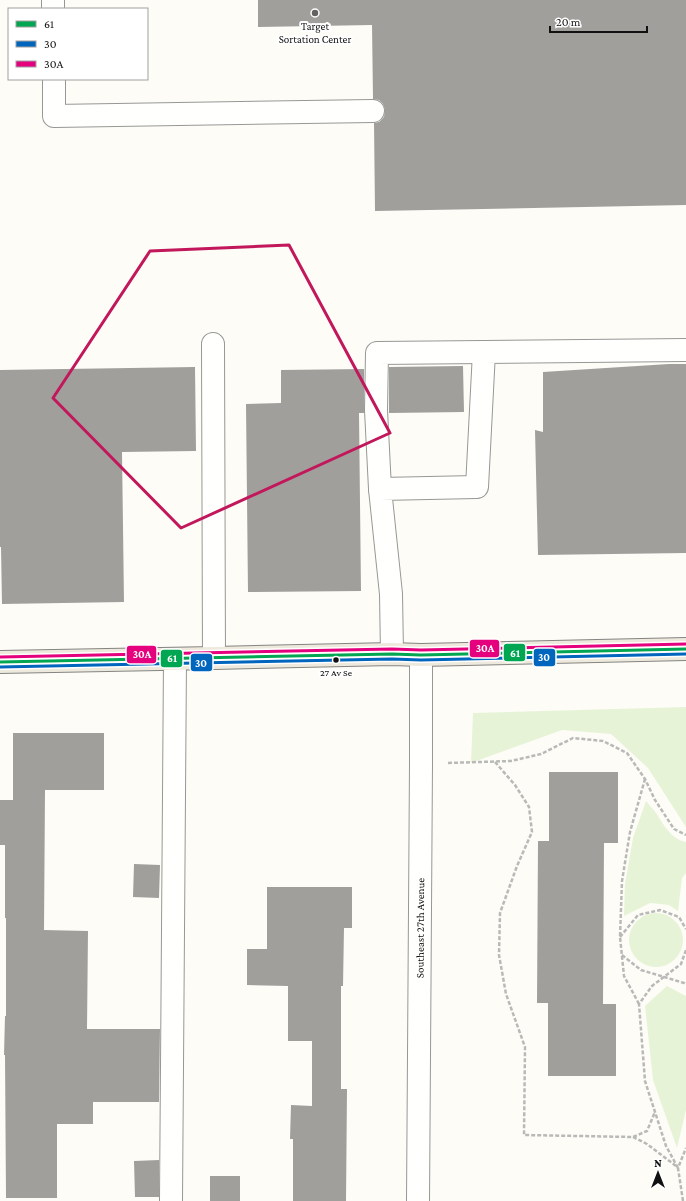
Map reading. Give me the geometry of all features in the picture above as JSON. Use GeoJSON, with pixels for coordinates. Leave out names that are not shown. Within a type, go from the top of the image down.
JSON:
{"type":"FeatureCollection","features":[{"type":"Feature","properties":{"kind":"main road"},"geometry":{"type":"LineString","coordinates":[[0,662],[686,649]]}},
{"type":"Feature","properties":{"kind":"street"},"geometry":{"type":"LineString","coordinates":[[54,80],[54,116],[373,111]]}},
{"type":"Feature","properties":{"kind":"street"},"geometry":{"type":"LineString","coordinates":[[212,344],[214,658]]}},
{"type":"Feature","properties":{"kind":"street"},"geometry":{"type":"LineString","coordinates":[[392,654],[391,594],[380,489],[376,410],[377,353],[686,350]]}},
{"type":"Feature","properties":{"kind":"street"},"geometry":{"type":"LineString","coordinates":[[380,489],[477,487],[484,352]]}},
{"type":"Feature","properties":{"kind":"street","name":"Southeast 27th Avenue"},"geometry":{"type":"LineString","coordinates":[[418,1201],[422,762],[421,655]]}},
{"type":"Feature","properties":{"kind":"street"},"geometry":{"type":"LineString","coordinates":[[171,1201],[175,659]]}},
{"type":"Feature","properties":{"kind":"path"},"geometry":{"type":"LineString","coordinates":[[422,762],[511,762],[540,754],[573,738],[603,741],[627,753],[645,779],[655,800],[674,829],[686,835]]}},
{"type":"Feature","properties":{"kind":"path"},"geometry":{"type":"LineString","coordinates":[[495,762],[515,785],[529,807],[532,832],[517,866],[500,913],[499,920],[499,955],[506,994],[525,1047],[524,1135],[633,1137],[647,1131],[655,1112]]}},
{"type":"Feature","properties":{"kind":"path"},"geometry":{"type":"LineString","coordinates":[[645,779],[630,832],[622,881],[620,937],[624,976],[638,1004],[645,1081],[666,1146],[678,1168],[683,1201]]}},
{"type":"Feature","properties":{"kind":"path"},"geometry":{"type":"LineString","coordinates":[[620,937],[638,915],[660,910],[680,917],[686,929]]}},
{"type":"Feature","properties":{"kind":"path"},"geometry":{"type":"LineString","coordinates":[[638,1004],[652,986],[681,964],[686,950]]}},
{"type":"Feature","properties":{"kind":"path"},"geometry":{"type":"LineString","coordinates":[[622,955],[641,970],[684,983],[686,985]]}},
{"type":"Feature","properties":{"kind":"path"},"geometry":{"type":"LineString","coordinates":[[633,1137],[647,1144],[678,1168]]}},
{"type":"Feature","properties":{"kind":"path"},"geometry":{"type":"LineString","coordinates":[[678,1168],[686,1148]]}},
{"type":"Feature","properties":{"kind":"highlighted area"},"geometry":{"type":"Polygon","coordinates":[[[289,245],[390,433],[181,528],[53,398],[150,251],[289,245]]]}},
{"type":"Feature","properties":{"kind":"green space"},"geometry":{"type":"Polygon","coordinates":[[[686,707],[686,827],[648,768],[611,734],[562,730],[471,763],[473,713],[686,707]]]}},
{"type":"Feature","properties":{"kind":"green space"},"geometry":{"type":"Polygon","coordinates":[[[646,801],[672,835],[686,842],[686,873],[682,878],[678,911],[669,905],[650,903],[624,916],[625,884],[633,838],[646,801]]]}},
{"type":"Feature","properties":{"kind":"green space"},"geometry":{"type":"Polygon","coordinates":[[[656,913],[666,915],[675,921],[681,930],[683,940],[681,950],[675,959],[666,965],[656,967],[646,965],[637,959],[631,950],[629,940],[631,930],[637,921],[646,915],[656,913]]]}},
{"type":"Feature","properties":{"kind":"green space"},"geometry":{"type":"Polygon","coordinates":[[[667,986],[686,996],[686,1110],[677,1148],[653,1080],[645,1006],[667,986]]]}},
{"type":"Feature","properties":{"kind":"building"},"geometry":{"type":"Polygon","coordinates":[[[258,0],[686,0],[686,205],[375,211],[374,123],[379,122],[384,117],[385,110],[383,104],[379,100],[373,99],[372,25],[258,27],[258,0]]]}},
{"type":"Feature","properties":{"kind":"building"},"geometry":{"type":"Polygon","coordinates":[[[686,364],[686,553],[538,555],[535,430],[543,432],[543,372],[686,364]]]}},
{"type":"Feature","properties":{"kind":"building"},"geometry":{"type":"Polygon","coordinates":[[[463,366],[464,412],[389,413],[389,367],[463,366]]]}},
{"type":"Feature","properties":{"kind":"building"},"geometry":{"type":"Polygon","coordinates":[[[195,367],[196,451],[122,452],[124,602],[2,604],[0,547],[0,370],[195,367]]]}},
{"type":"Feature","properties":{"kind":"building"},"geometry":{"type":"Polygon","coordinates":[[[364,369],[364,413],[359,413],[361,591],[248,592],[246,404],[281,403],[281,370],[364,369]]]}},
{"type":"Feature","properties":{"kind":"building"},"geometry":{"type":"Polygon","coordinates":[[[13,733],[104,733],[104,790],[45,790],[44,930],[88,931],[87,1029],[160,1029],[159,1102],[93,1102],[93,1124],[57,1124],[57,1198],[6,1198],[4,1055],[6,1016],[5,845],[0,845],[0,800],[13,800],[13,733]]]}},
{"type":"Feature","properties":{"kind":"building"},"geometry":{"type":"Polygon","coordinates":[[[549,772],[618,772],[618,843],[604,843],[603,1004],[616,1004],[616,1076],[548,1076],[548,1003],[537,1003],[538,841],[549,841],[549,772]]]}},
{"type":"Feature","properties":{"kind":"building"},"geometry":{"type":"Polygon","coordinates":[[[134,864],[160,865],[159,898],[133,897],[134,864]]]}},
{"type":"Feature","properties":{"kind":"building"},"geometry":{"type":"Polygon","coordinates":[[[267,887],[352,887],[352,928],[344,928],[343,986],[341,986],[341,1089],[347,1089],[346,1201],[293,1201],[293,1139],[290,1139],[291,1105],[312,1106],[312,1041],[288,1041],[288,986],[247,985],[247,949],[267,949],[267,887]]]}},
{"type":"Feature","properties":{"kind":"building"},"geometry":{"type":"Polygon","coordinates":[[[159,1160],[159,1197],[135,1197],[134,1161],[159,1160]]]}},
{"type":"Feature","properties":{"kind":"building"},"geometry":{"type":"Polygon","coordinates":[[[210,1176],[240,1176],[240,1201],[210,1201],[210,1176]]]}},
{"type":"Feature","properties":{"kind":"transit line","name":"30A"},"geometry":{"type":"LineString","coordinates":[[0,657],[686,644]]}},
{"type":"Feature","properties":{"kind":"transit line","name":"61"},"geometry":{"type":"LineString","coordinates":[[0,662],[686,649]]}},
{"type":"Feature","properties":{"kind":"transit line","name":"30"},"geometry":{"type":"LineString","coordinates":[[0,667],[686,654]]}},
{"type":"Feature","properties":{"kind":"place","name":"Target Sortation Center"},"geometry":{"type":"Point","coordinates":[315,13]}},
{"type":"Feature","properties":{"kind":"place","name":"27 Av Se"},"geometry":{"type":"Point","coordinates":[336,660]}}]}
